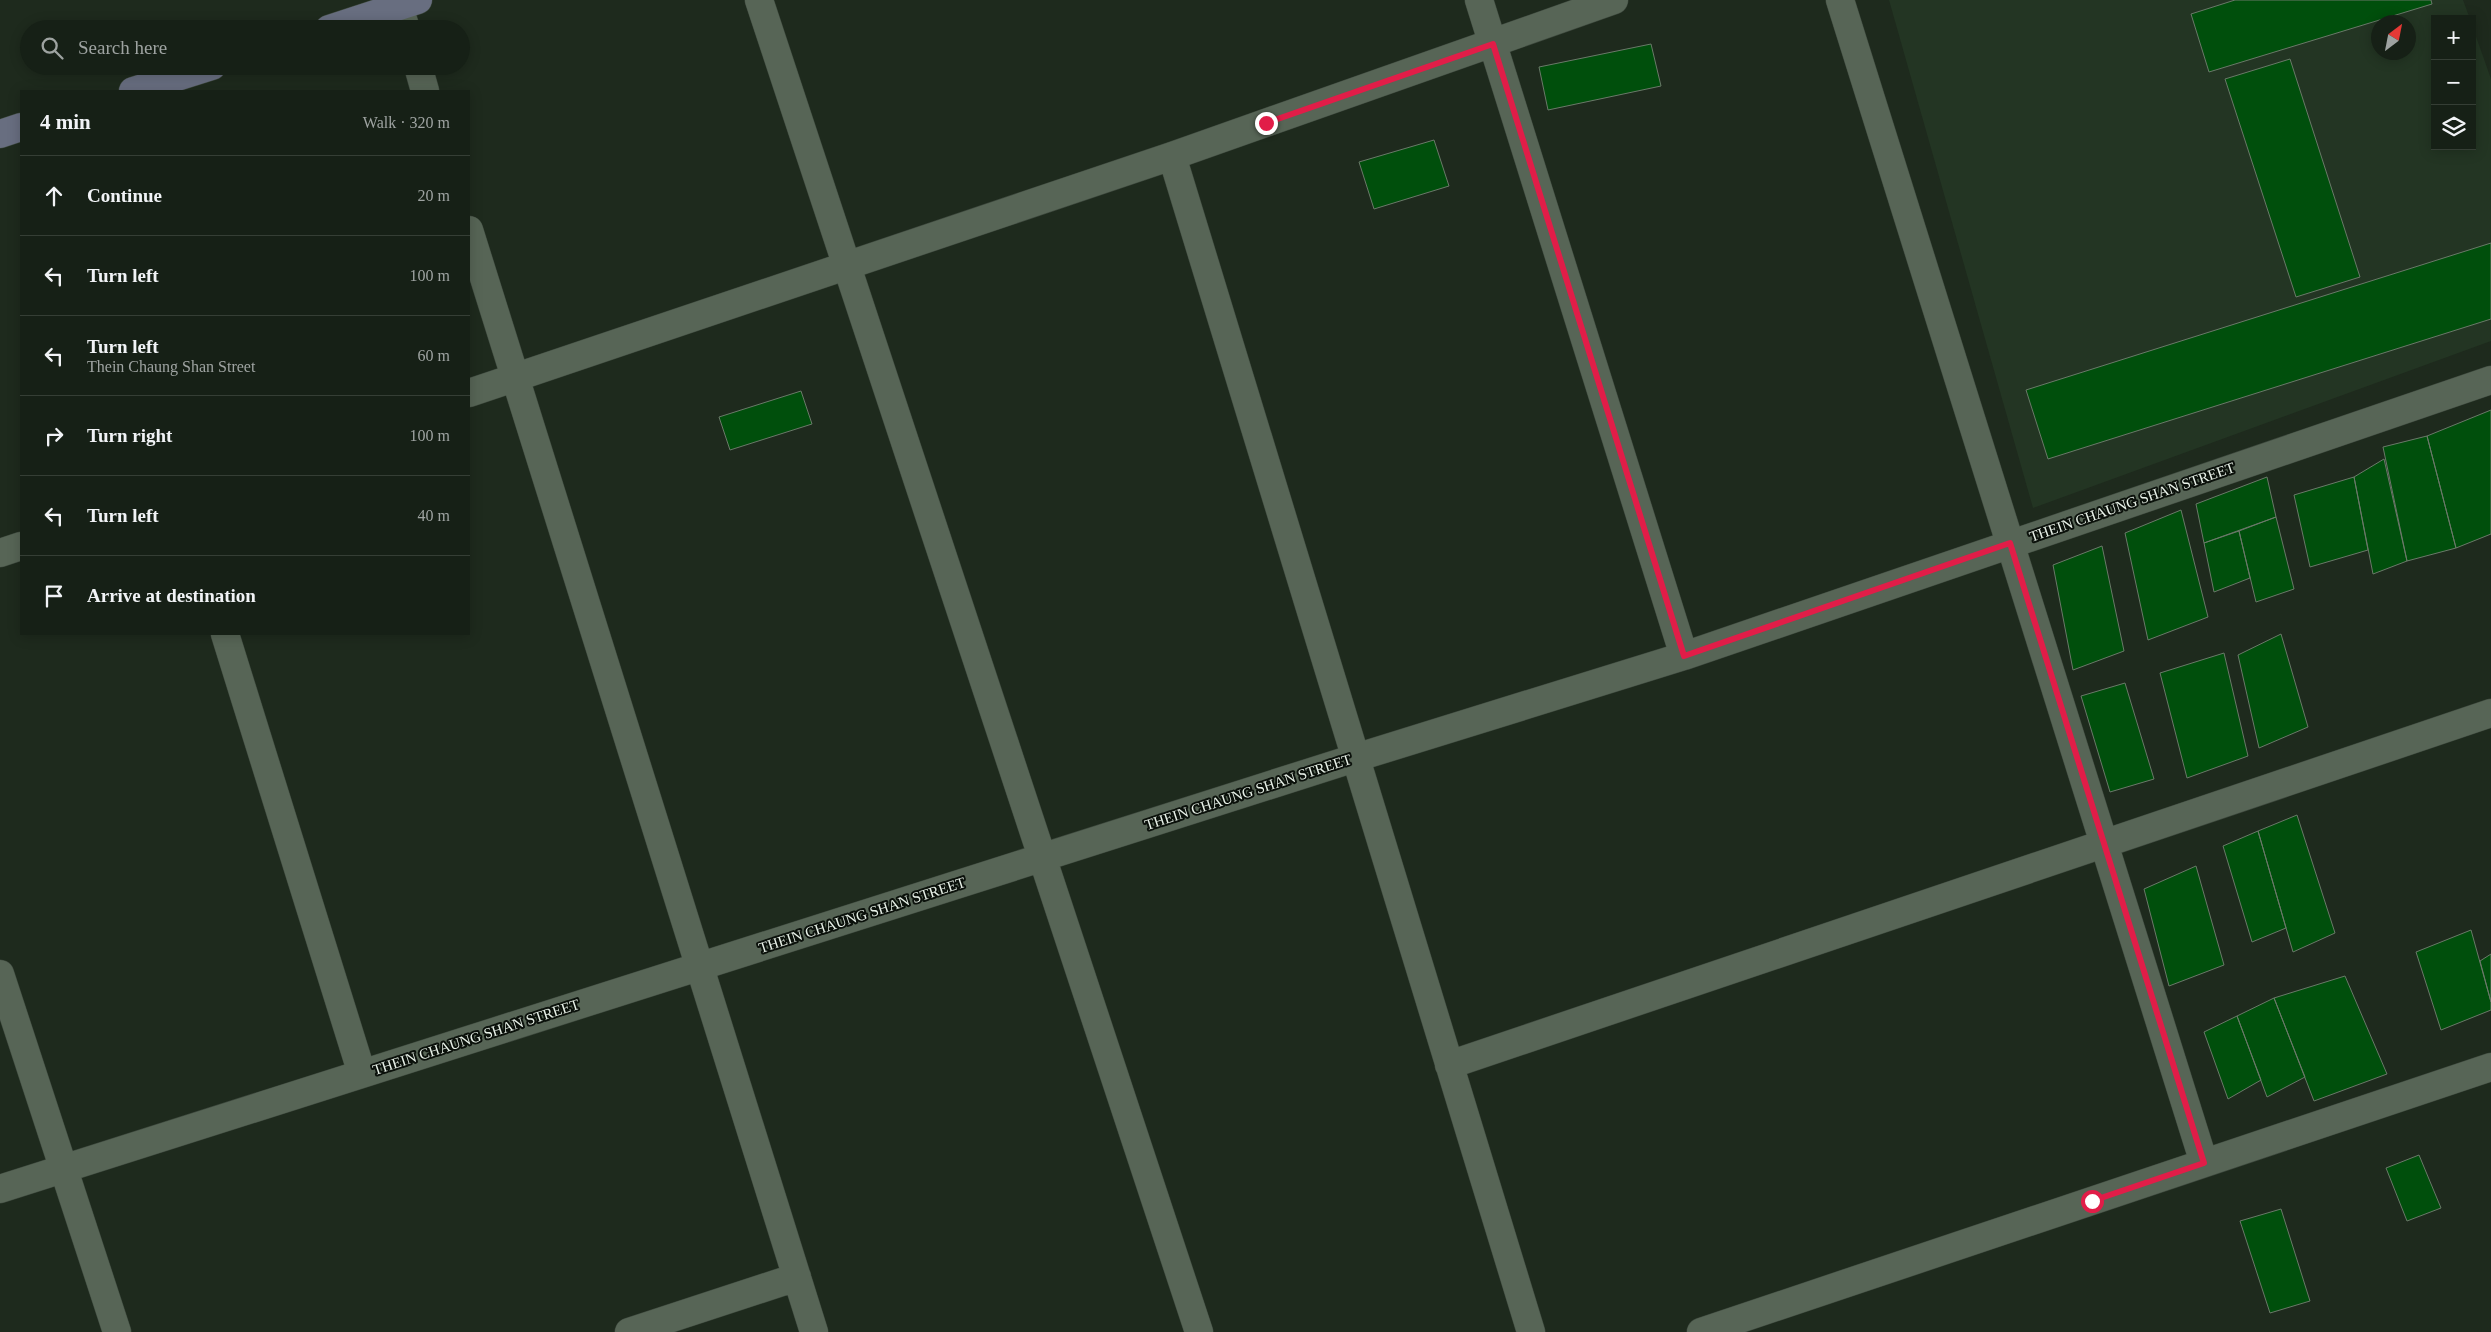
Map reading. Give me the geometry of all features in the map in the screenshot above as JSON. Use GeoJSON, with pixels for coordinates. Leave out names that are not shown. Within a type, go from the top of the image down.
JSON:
{"type":"FeatureCollection","features":[{"type":"Feature","properties":{"kind":"main road"},"geometry":{"type":"LineString","coordinates":[[371,20],[408,12]]}},
{"type":"Feature","properties":{"kind":"main road"},"geometry":{"type":"LineString","coordinates":[[136,90],[184,75]]}},
{"type":"Feature","properties":{"kind":"main road"},"geometry":{"type":"LineString","coordinates":[[0,134],[20,127]]}},
{"type":"Feature","properties":{"kind":"street"},"geometry":{"type":"LineString","coordinates":[[759,0],[1198,1332]]}},
{"type":"Feature","properties":{"kind":"street"},"geometry":{"type":"LineString","coordinates":[[1479,0],[1684,656]]}},
{"type":"Feature","properties":{"kind":"street"},"geometry":{"type":"LineString","coordinates":[[470,393],[1172,156],[1614,0]]}},
{"type":"Feature","properties":{"kind":"street"},"geometry":{"type":"LineString","coordinates":[[1840,0],[2204,1163]]}},
{"type":"Feature","properties":{"kind":"street"},"geometry":{"type":"LineString","coordinates":[[421,75],[426,90]]}},
{"type":"Feature","properties":{"kind":"street"},"geometry":{"type":"LineString","coordinates":[[1172,156],[1531,1332]]}},
{"type":"Feature","properties":{"kind":"street"},"geometry":{"type":"LineString","coordinates":[[470,233],[814,1332]]}},
{"type":"Feature","properties":{"kind":"street","name":"THEIN CHAUNG SHAN STREET"},"geometry":{"type":"LineString","coordinates":[[0,1189],[1355,758],[1684,656],[2491,380]]}},
{"type":"Feature","properties":{"kind":"street"},"geometry":{"type":"LineString","coordinates":[[0,554],[20,546]]}},
{"type":"Feature","properties":{"kind":"street"},"geometry":{"type":"LineString","coordinates":[[225,635],[362,1074]]}},
{"type":"Feature","properties":{"kind":"street"},"geometry":{"type":"LineString","coordinates":[[1449,1065],[2491,714]]}},
{"type":"Feature","properties":{"kind":"street"},"geometry":{"type":"LineString","coordinates":[[0,974],[117,1332]]}},
{"type":"Feature","properties":{"kind":"street"},"geometry":{"type":"LineString","coordinates":[[1701,1332],[2491,1067]]}},
{"type":"Feature","properties":{"kind":"street"},"geometry":{"type":"LineString","coordinates":[[629,1332],[797,1277]]}},
{"type":"Feature","properties":{"kind":"shaded area"},"geometry":{"type":"Polygon","coordinates":[[[1889,0],[2463,0],[2469,15],[2431,15],[2431,150],[2476,150],[2476,36],[2491,79],[2491,341],[2033,508],[1889,0]]]}},
{"type":"Feature","properties":{"kind":"building"},"geometry":{"type":"Polygon","coordinates":[[[2235,0],[2431,0],[2432,4],[2396,15],[2371,15],[2371,23],[2209,72],[2191,14],[2235,0]]]}},
{"type":"Feature","properties":{"kind":"building"},"geometry":{"type":"Polygon","coordinates":[[[1651,44],[1661,86],[1548,110],[1539,67],[1651,44]]]}},
{"type":"Feature","properties":{"kind":"building"},"geometry":{"type":"Polygon","coordinates":[[[2290,59],[2360,277],[2296,297],[2225,79],[2290,59]]]}},
{"type":"Feature","properties":{"kind":"building"},"geometry":{"type":"Polygon","coordinates":[[[1434,140],[1449,186],[1374,209],[1359,162],[1434,140]]]}},
{"type":"Feature","properties":{"kind":"building"},"geometry":{"type":"Polygon","coordinates":[[[2491,243],[2491,319],[2048,459],[2026,390],[2491,243]]]}},
{"type":"Feature","properties":{"kind":"building"},"geometry":{"type":"Polygon","coordinates":[[[801,391],[812,424],[730,450],[719,417],[801,391]]]}},
{"type":"Feature","properties":{"kind":"building"},"geometry":{"type":"Polygon","coordinates":[[[2491,410],[2491,534],[2456,548],[2427,436],[2491,410]]]}},
{"type":"Feature","properties":{"kind":"building"},"geometry":{"type":"Polygon","coordinates":[[[2427,436],[2456,548],[2407,561],[2383,447],[2427,436]]]}},
{"type":"Feature","properties":{"kind":"building"},"geometry":{"type":"Polygon","coordinates":[[[2384,459],[2407,561],[2373,574],[2354,477],[2384,459]]]}},
{"type":"Feature","properties":{"kind":"building"},"geometry":{"type":"Polygon","coordinates":[[[2267,477],[2276,517],[2204,543],[2196,504],[2267,477]]]}},
{"type":"Feature","properties":{"kind":"building"},"geometry":{"type":"Polygon","coordinates":[[[2354,477],[2368,550],[2310,567],[2294,495],[2354,477]]]}},
{"type":"Feature","properties":{"kind":"building"},"geometry":{"type":"Polygon","coordinates":[[[2181,510],[2208,617],[2148,640],[2125,533],[2181,510]]]}},
{"type":"Feature","properties":{"kind":"building"},"geometry":{"type":"Polygon","coordinates":[[[2276,517],[2294,589],[2256,602],[2239,531],[2276,517]]]}},
{"type":"Feature","properties":{"kind":"building"},"geometry":{"type":"Polygon","coordinates":[[[2239,531],[2250,578],[2214,592],[2204,543],[2239,531]]]}},
{"type":"Feature","properties":{"kind":"building"},"geometry":{"type":"Polygon","coordinates":[[[2102,546],[2124,651],[2073,670],[2053,565],[2102,546]]]}},
{"type":"Feature","properties":{"kind":"building"},"geometry":{"type":"Polygon","coordinates":[[[2281,634],[2308,727],[2259,748],[2238,655],[2281,634]]]}},
{"type":"Feature","properties":{"kind":"building"},"geometry":{"type":"Polygon","coordinates":[[[2224,653],[2248,756],[2187,778],[2160,673],[2224,653]]]}},
{"type":"Feature","properties":{"kind":"building"},"geometry":{"type":"Polygon","coordinates":[[[2125,683],[2154,779],[2110,792],[2081,696],[2125,683]]]}},
{"type":"Feature","properties":{"kind":"building"},"geometry":{"type":"Polygon","coordinates":[[[2297,815],[2335,933],[2293,952],[2258,831],[2297,815]]]}},
{"type":"Feature","properties":{"kind":"building"},"geometry":{"type":"Polygon","coordinates":[[[2258,831],[2286,928],[2252,942],[2223,846],[2258,831]]]}},
{"type":"Feature","properties":{"kind":"building"},"geometry":{"type":"Polygon","coordinates":[[[2196,866],[2224,965],[2169,986],[2144,889],[2196,866]]]}},
{"type":"Feature","properties":{"kind":"building"},"geometry":{"type":"Polygon","coordinates":[[[2471,930],[2491,1002],[2491,1010],[2441,1030],[2416,952],[2471,930]]]}},
{"type":"Feature","properties":{"kind":"building"},"geometry":{"type":"Polygon","coordinates":[[[2491,954],[2491,1002],[2480,961],[2491,954]]]}},
{"type":"Feature","properties":{"kind":"building"},"geometry":{"type":"Polygon","coordinates":[[[2345,976],[2387,1074],[2314,1101],[2274,998],[2345,976]]]}},
{"type":"Feature","properties":{"kind":"building"},"geometry":{"type":"Polygon","coordinates":[[[2274,998],[2305,1077],[2267,1097],[2237,1016],[2274,998]]]}},
{"type":"Feature","properties":{"kind":"building"},"geometry":{"type":"Polygon","coordinates":[[[2237,1016],[2261,1080],[2228,1099],[2204,1032],[2237,1016]]]}},
{"type":"Feature","properties":{"kind":"building"},"geometry":{"type":"Polygon","coordinates":[[[2419,1155],[2441,1208],[2407,1221],[2386,1168],[2419,1155]]]}},
{"type":"Feature","properties":{"kind":"building"},"geometry":{"type":"Polygon","coordinates":[[[2281,1209],[2310,1301],[2270,1313],[2240,1221],[2281,1209]]]}},
{"type":"Feature","properties":{"kind":"route"},"geometry":{"type":"LineString","coordinates":[[1266,123],[1493,44],[1684,656],[2010,543],[2204,1163],[2092,1201]]}}]}
